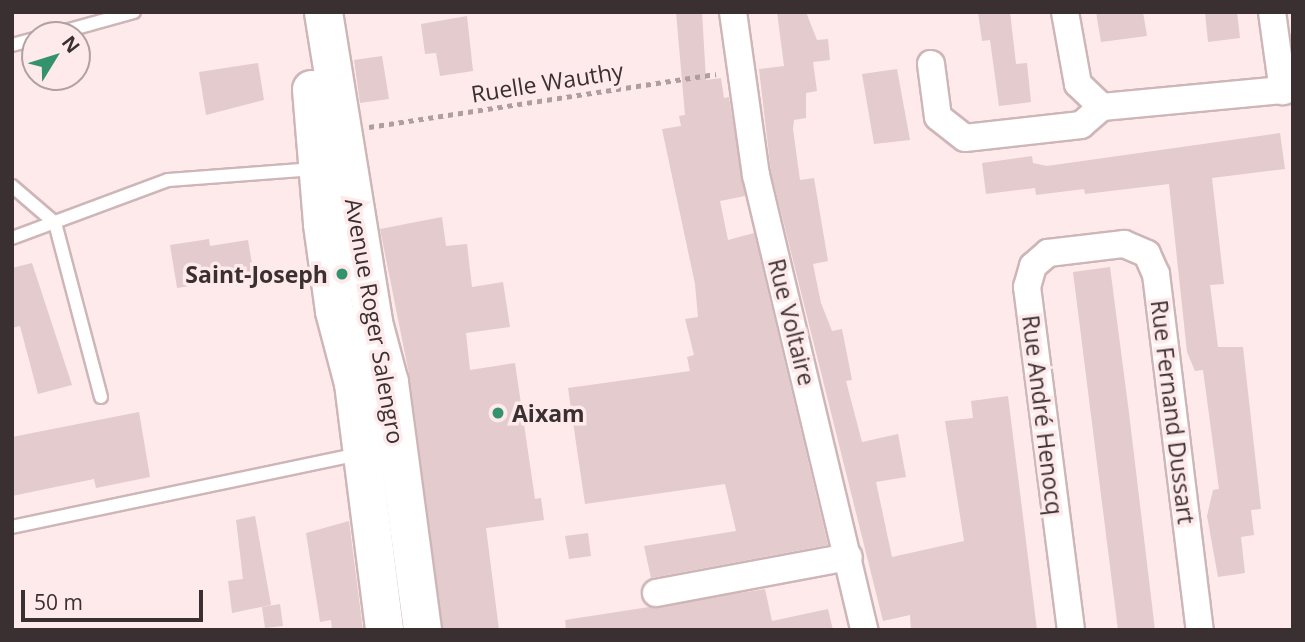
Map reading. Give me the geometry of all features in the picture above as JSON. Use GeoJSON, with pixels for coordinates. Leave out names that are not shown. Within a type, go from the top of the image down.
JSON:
{"type":"FeatureCollection","features":[{"type":"Feature","properties":{"kind":"main road","name":"Avenue Roger Salengro"},"geometry":{"type":"LineString","coordinates":[[315,14],[319,169],[334,311],[363,453],[384,630]]}},
{"type":"Feature","properties":{"kind":"main road","name":"Avenue Roger Salengro"},"geometry":{"type":"LineString","coordinates":[[315,14],[368,335],[389,382],[422,630]]}},
{"type":"Feature","properties":{"kind":"street","name":"Rue Voltaire"},"geometry":{"type":"LineString","coordinates":[[733,12],[738,70],[761,194],[849,557],[864,630]]}},
{"type":"Feature","properties":{"kind":"street"},"geometry":{"type":"LineString","coordinates":[[1065,12],[1078,84],[1102,107]]}},
{"type":"Feature","properties":{"kind":"street"},"geometry":{"type":"LineString","coordinates":[[931,64],[938,117],[965,138],[1082,125],[1102,107],[1288,90],[1272,12]]}},
{"type":"Feature","properties":{"kind":"street","name":"Rue Fernand Dussart"},"geometry":{"type":"LineString","coordinates":[[1093,247],[1133,245],[1153,262],[1200,630]]}},
{"type":"Feature","properties":{"kind":"street","name":"Rue André Henocq"},"geometry":{"type":"LineString","coordinates":[[1071,630],[1027,287],[1039,258],[1093,247]]}},
{"type":"Feature","properties":{"kind":"street"},"geometry":{"type":"LineString","coordinates":[[656,593],[849,557]]}},
{"type":"Feature","properties":{"kind":"lane"},"geometry":{"type":"LineString","coordinates":[[91,24],[134,12]]}},
{"type":"Feature","properties":{"kind":"lane"},"geometry":{"type":"LineString","coordinates":[[12,238],[55,223],[98,201],[168,180],[319,169]]}},
{"type":"Feature","properties":{"kind":"lane"},"geometry":{"type":"LineString","coordinates":[[12,186],[55,223],[101,397]]}},
{"type":"Feature","properties":{"kind":"lane"},"geometry":{"type":"LineString","coordinates":[[368,335],[407,630]]}},
{"type":"Feature","properties":{"kind":"lane"},"geometry":{"type":"LineString","coordinates":[[365,367],[396,630]]}},
{"type":"Feature","properties":{"kind":"lane"},"geometry":{"type":"LineString","coordinates":[[12,527],[363,453]]}},
{"type":"Feature","properties":{"kind":"path","name":"Ruelle Wauthy"},"geometry":{"type":"LineString","coordinates":[[362,128],[738,70]]}},
{"type":"Feature","properties":{"kind":"building"},"geometry":{"type":"Polygon","coordinates":[[[676,12],[702,12],[706,80],[721,78],[724,98],[729,97],[745,196],[720,201],[728,240],[754,233],[828,545],[651,578],[644,546],[736,531],[725,484],[585,504],[568,388],[690,371],[687,357],[694,355],[685,319],[698,317],[695,284],[662,129],[681,126],[679,116],[685,115],[676,12]]]}},
{"type":"Feature","properties":{"kind":"building"},"geometry":{"type":"Polygon","coordinates":[[[777,12],[806,12],[817,40],[828,39],[830,60],[813,62],[817,91],[806,93],[806,118],[794,120],[793,129],[800,180],[814,178],[828,261],[813,264],[821,303],[832,331],[842,329],[852,380],[846,381],[862,442],[898,434],[906,477],[876,482],[892,557],[964,541],[945,421],[973,418],[971,401],[1008,396],[1037,630],[911,630],[910,615],[883,621],[771,172],[759,69],[784,66],[777,12]]]}},
{"type":"Feature","properties":{"kind":"building"},"geometry":{"type":"Polygon","coordinates":[[[978,12],[1010,12],[1016,64],[1027,63],[1031,102],[999,106],[990,40],[982,41],[978,12]]]}},
{"type":"Feature","properties":{"kind":"building"},"geometry":{"type":"Polygon","coordinates":[[[1096,12],[1143,12],[1147,36],[1101,42],[1096,12]]]}},
{"type":"Feature","properties":{"kind":"building"},"geometry":{"type":"Polygon","coordinates":[[[1205,12],[1237,12],[1240,38],[1208,42],[1205,12]]]}},
{"type":"Feature","properties":{"kind":"building"},"geometry":{"type":"Polygon","coordinates":[[[467,16],[473,71],[440,76],[436,53],[425,54],[421,24],[467,16]]]}},
{"type":"Feature","properties":{"kind":"building"},"geometry":{"type":"Polygon","coordinates":[[[382,56],[389,99],[360,103],[354,60],[382,56]]]}},
{"type":"Feature","properties":{"kind":"building"},"geometry":{"type":"Polygon","coordinates":[[[258,63],[264,100],[206,115],[199,72],[258,63]]]}},
{"type":"Feature","properties":{"kind":"building"},"geometry":{"type":"Polygon","coordinates":[[[897,69],[910,140],[874,144],[862,74],[897,69]]]}},
{"type":"Feature","properties":{"kind":"building"},"geometry":{"type":"Polygon","coordinates":[[[1280,133],[1285,169],[1212,178],[1224,284],[1210,285],[1218,347],[1243,347],[1261,509],[1251,510],[1254,535],[1241,537],[1245,573],[1218,577],[1207,516],[1213,490],[1219,489],[1203,370],[1195,371],[1187,352],[1169,184],[1085,194],[1084,189],[1036,195],[1035,188],[986,194],[982,163],[1032,156],[1033,163],[1047,166],[1280,133]]]}},
{"type":"Feature","properties":{"kind":"building"},"geometry":{"type":"Polygon","coordinates":[[[442,217],[446,246],[467,244],[472,287],[503,282],[510,327],[466,333],[470,370],[515,363],[535,499],[541,498],[544,520],[486,528],[499,630],[443,630],[410,379],[380,229],[442,217]]]}},
{"type":"Feature","properties":{"kind":"building"},"geometry":{"type":"Polygon","coordinates":[[[209,239],[210,246],[248,240],[254,276],[177,288],[170,245],[209,239]]]}},
{"type":"Feature","properties":{"kind":"building"},"geometry":{"type":"Polygon","coordinates":[[[32,263],[72,385],[38,394],[20,326],[12,328],[12,268],[32,263]]]}},
{"type":"Feature","properties":{"kind":"building"},"geometry":{"type":"Polygon","coordinates":[[[1110,267],[1155,630],[1118,630],[1073,272],[1110,267]]]}},
{"type":"Feature","properties":{"kind":"building"},"geometry":{"type":"Polygon","coordinates":[[[139,412],[150,477],[96,488],[94,479],[12,496],[12,437],[139,412]]]}},
{"type":"Feature","properties":{"kind":"building"},"geometry":{"type":"Polygon","coordinates":[[[255,516],[271,605],[232,613],[228,581],[243,579],[236,520],[255,516]]]}},
{"type":"Feature","properties":{"kind":"building"},"geometry":{"type":"Polygon","coordinates":[[[349,521],[363,630],[332,630],[331,620],[320,622],[306,533],[349,521]]]}},
{"type":"Feature","properties":{"kind":"building"},"geometry":{"type":"Polygon","coordinates":[[[588,533],[591,556],[569,559],[565,536],[588,533]]]}},
{"type":"Feature","properties":{"kind":"building"},"geometry":{"type":"Polygon","coordinates":[[[765,589],[772,621],[828,609],[833,630],[566,630],[565,620],[765,589]]]}},
{"type":"Feature","properties":{"kind":"building"},"geometry":{"type":"Polygon","coordinates":[[[280,604],[283,626],[265,628],[262,607],[280,604]]]}},
{"type":"Feature","properties":{"kind":"place","name":"Saint-Joseph"},"geometry":{"type":"Point","coordinates":[342,274]}},
{"type":"Feature","properties":{"kind":"place","name":"Aixam"},"geometry":{"type":"Point","coordinates":[498,413]}}]}
